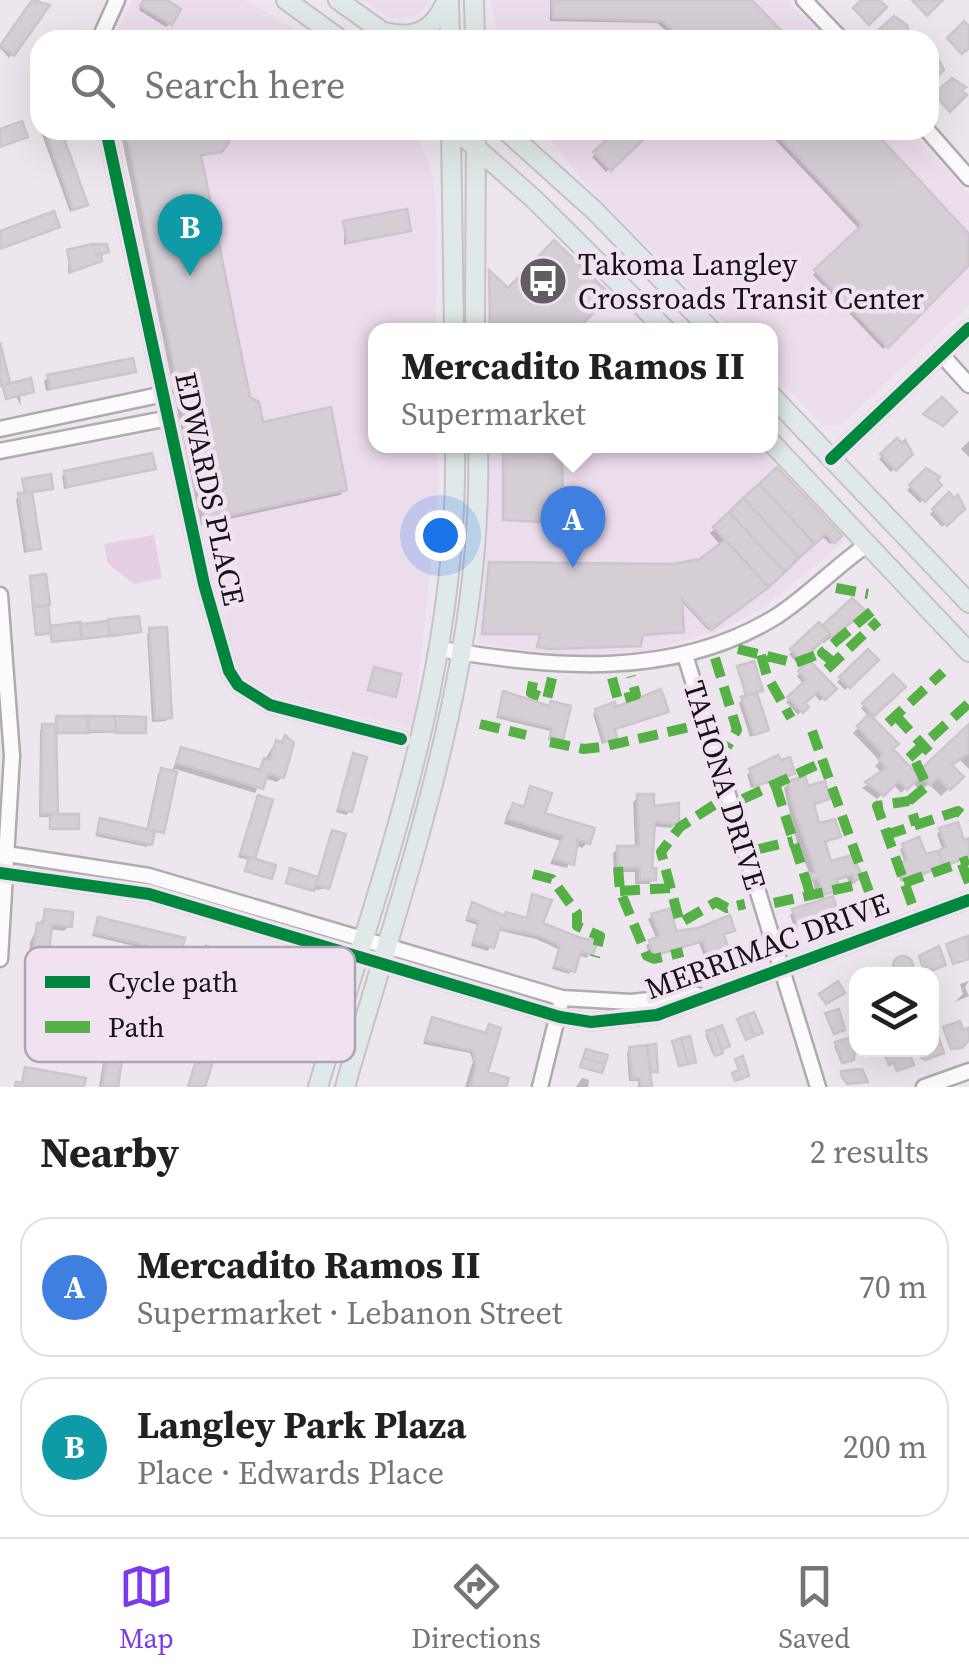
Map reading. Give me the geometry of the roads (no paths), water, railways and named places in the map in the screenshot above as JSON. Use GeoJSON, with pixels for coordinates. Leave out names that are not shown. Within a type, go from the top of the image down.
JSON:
{"type":"FeatureCollection","features":[{"type":"Feature","properties":{"kind":"main road"},"geometry":{"type":"LineString","coordinates":[[286,0],[327,30]]}},
{"type":"Feature","properties":{"kind":"main road"},"geometry":{"type":"LineString","coordinates":[[338,0],[380,30]]}},
{"type":"Feature","properties":{"kind":"main road"},"geometry":{"type":"LineString","coordinates":[[424,30],[430,28],[448,0]]}},
{"type":"Feature","properties":{"kind":"main road"},"geometry":{"type":"LineString","coordinates":[[448,0],[450,30]]}},
{"type":"Feature","properties":{"kind":"main road"},"geometry":{"type":"LineString","coordinates":[[474,0],[474,30]]}},
{"type":"Feature","properties":{"kind":"main road"},"geometry":{"type":"LineString","coordinates":[[453,140],[454,323]]}},
{"type":"Feature","properties":{"kind":"main road"},"geometry":{"type":"LineString","coordinates":[[475,323],[476,140]]}},
{"type":"Feature","properties":{"kind":"main road"},"geometry":{"type":"LineString","coordinates":[[478,140],[659,323]]}},
{"type":"Feature","properties":{"kind":"main road"},"geometry":{"type":"LineString","coordinates":[[516,140],[594,210],[704,323]]}},
{"type":"Feature","properties":{"kind":"main road"},"geometry":{"type":"LineString","coordinates":[[778,403],[969,603]]}},
{"type":"Feature","properties":{"kind":"main road"},"geometry":{"type":"LineString","coordinates":[[778,449],[969,652]]}},
{"type":"Feature","properties":{"kind":"main road"},"geometry":{"type":"LineString","coordinates":[[355,962],[416,768],[440,649],[451,554],[456,453]]}},
{"type":"Feature","properties":{"kind":"main road"},"geometry":{"type":"LineString","coordinates":[[355,1052],[420,838],[462,652],[474,542],[478,453]]}},
{"type":"Feature","properties":{"kind":"main road"},"geometry":{"type":"LineString","coordinates":[[868,544],[876,537],[909,541]]}},
{"type":"Feature","properties":{"kind":"main road"},"geometry":{"type":"LineString","coordinates":[[318,1087],[325,1062]]}},
{"type":"Feature","properties":{"kind":"main road"},"geometry":{"type":"LineString","coordinates":[[345,1087],[352,1062]]}},
{"type":"Feature","properties":{"kind":"street"},"geometry":{"type":"LineString","coordinates":[[104,30],[117,0]]}},
{"type":"Feature","properties":{"kind":"street"},"geometry":{"type":"LineString","coordinates":[[804,0],[832,30]]}},
{"type":"Feature","properties":{"kind":"street","name":"EDWARDS PLACE"},"geometry":{"type":"LineString","coordinates":[[108,140],[224,661],[233,678],[270,705],[401,739]]}},
{"type":"Feature","properties":{"kind":"street"},"geometry":{"type":"LineString","coordinates":[[936,140],[969,178]]}},
{"type":"Feature","properties":{"kind":"street"},"geometry":{"type":"LineString","coordinates":[[831,459],[969,328]]}},
{"type":"Feature","properties":{"kind":"street"},"geometry":{"type":"LineString","coordinates":[[940,354],[969,384]]}},
{"type":"Feature","properties":{"kind":"street"},"geometry":{"type":"LineString","coordinates":[[0,430],[164,394]]}},
{"type":"Feature","properties":{"kind":"street"},"geometry":{"type":"LineString","coordinates":[[0,451],[169,418]]}},
{"type":"Feature","properties":{"kind":"street"},"geometry":{"type":"LineString","coordinates":[[440,649],[572,666],[685,655],[736,637],[777,615],[868,544]]}},
{"type":"Feature","properties":{"kind":"street"},"geometry":{"type":"LineString","coordinates":[[0,596],[11,737],[0,959]]}},
{"type":"Feature","properties":{"kind":"street","name":"TAHONA DRIVE"},"geometry":{"type":"LineString","coordinates":[[685,655],[818,1087]]}},
{"type":"Feature","properties":{"kind":"street","name":"MERRIMAC DRIVE"},"geometry":{"type":"LineString","coordinates":[[4,853],[148,876],[562,998],[631,1002],[708,994]]}},
{"type":"Feature","properties":{"kind":"street","name":"MERRIMAC DRIVE"},"geometry":{"type":"LineString","coordinates":[[4,873],[149,894],[318,947]]}},
{"type":"Feature","properties":{"kind":"street","name":"MERRIMAC DRIVE"},"geometry":{"type":"LineString","coordinates":[[356,959],[560,1018],[623,1021],[656,1016],[969,900]]}},
{"type":"Feature","properties":{"kind":"street"},"geometry":{"type":"LineString","coordinates":[[540,1087],[562,998]]}},
{"type":"Feature","properties":{"kind":"street"},"geometry":{"type":"LineString","coordinates":[[924,1087],[963,1078]]}},
{"type":"Feature","properties":{"kind":"place","name":"Langley Park Plaza"},"geometry":{"type":"Point","coordinates":[190,276]}},
{"type":"Feature","properties":{"kind":"place","name":"Takoma Langley Crossroads Transit Center"},"geometry":{"type":"Point","coordinates":[543,281]}},
{"type":"Feature","properties":{"kind":"place","name":"Mercadito Ramos II"},"geometry":{"type":"Point","coordinates":[573,568]}}]}
